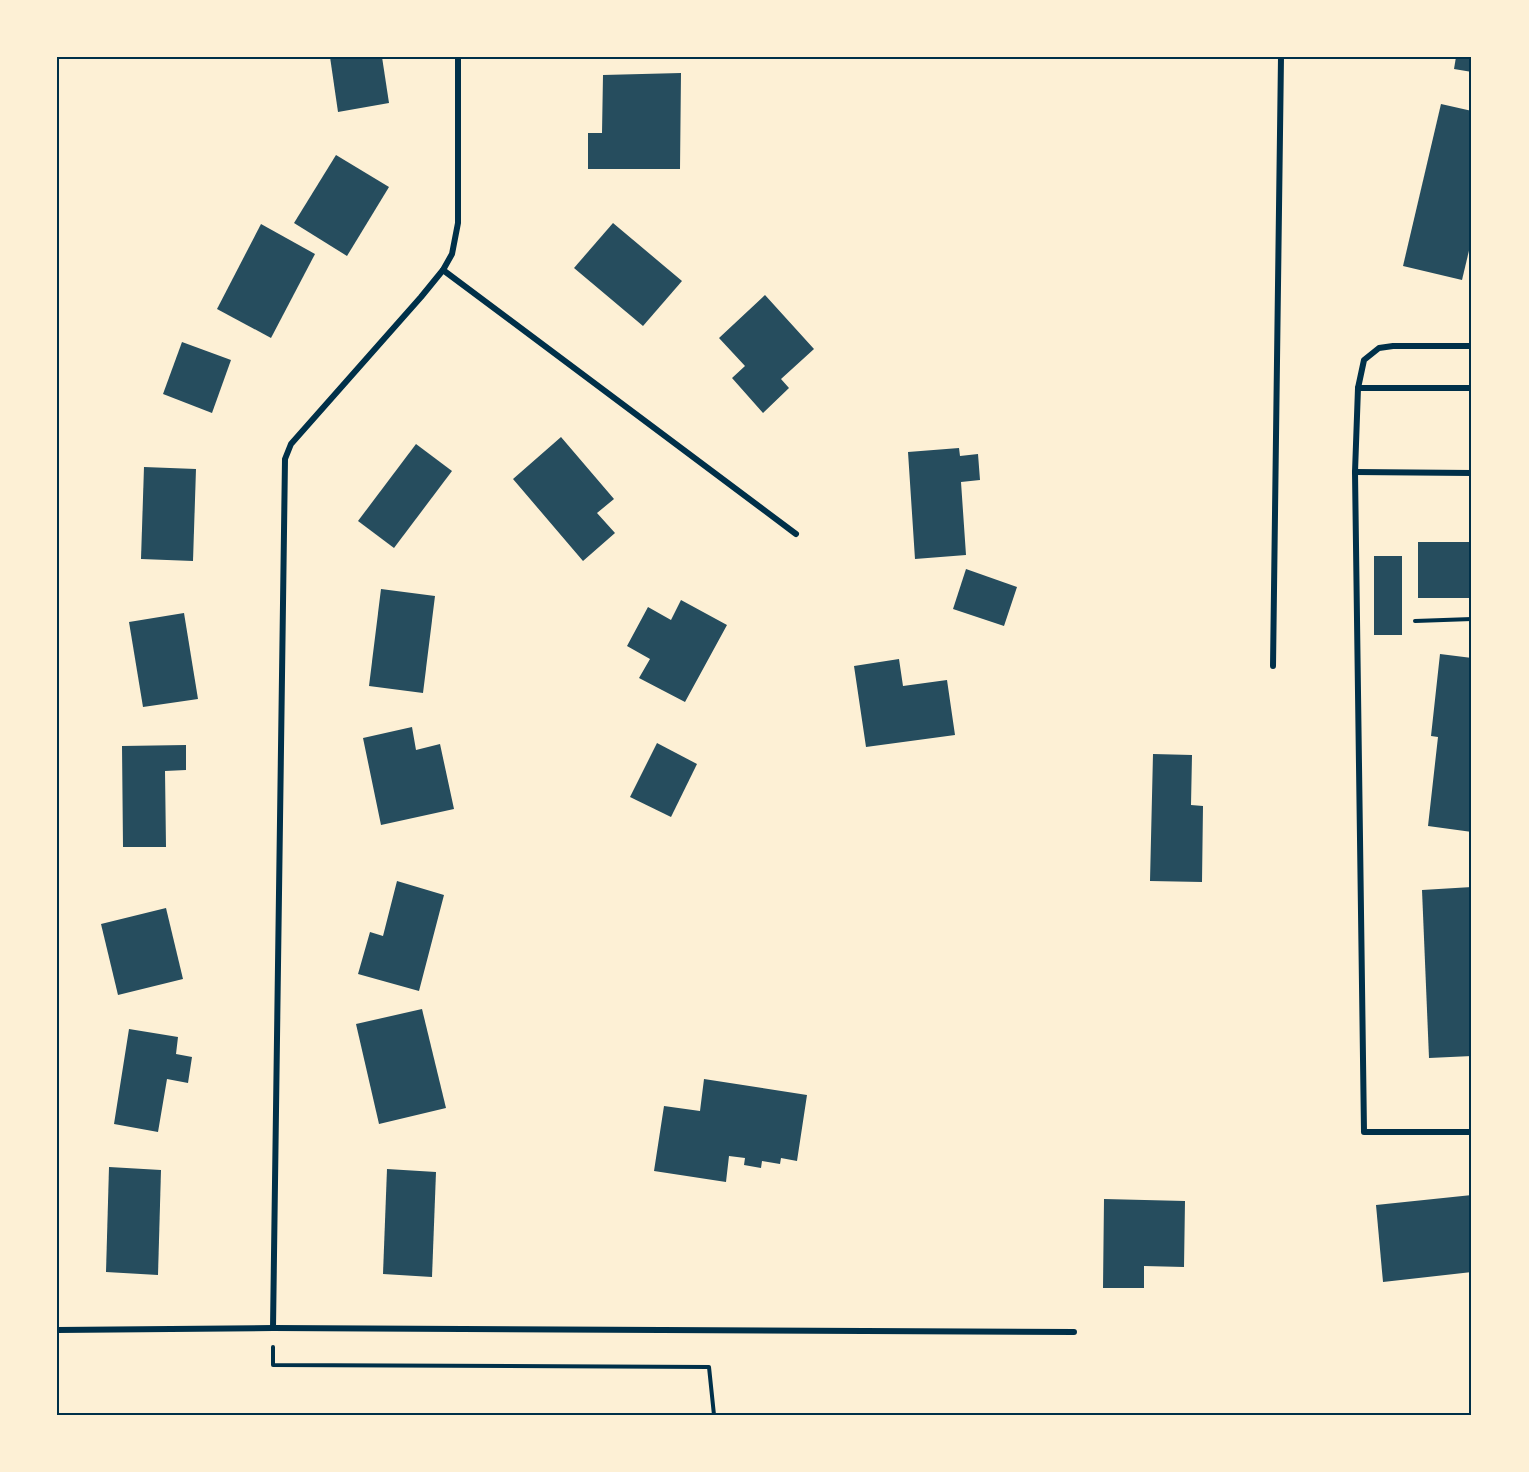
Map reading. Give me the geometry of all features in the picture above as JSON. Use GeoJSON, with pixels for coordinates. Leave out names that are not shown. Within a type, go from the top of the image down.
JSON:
{"type":"FeatureCollection","features":[{"type":"Feature","properties":{"kind":"street"},"geometry":{"type":"LineString","coordinates":[[273,1328],[285,459],[291,444],[421,297],[452,254],[458,223],[459,57]]}},
{"type":"Feature","properties":{"kind":"street"},"geometry":{"type":"LineString","coordinates":[[1273,666],[1281,57]]}},
{"type":"Feature","properties":{"kind":"street"},"geometry":{"type":"LineString","coordinates":[[442,270],[796,534]]}},
{"type":"Feature","properties":{"kind":"street"},"geometry":{"type":"LineString","coordinates":[[1472,346],[1393,345],[1379,348],[1364,360],[1358,388],[1355,472],[1364,1132],[1472,1132]]}},
{"type":"Feature","properties":{"kind":"street"},"geometry":{"type":"LineString","coordinates":[[1358,388],[1472,388]]}},
{"type":"Feature","properties":{"kind":"street"},"geometry":{"type":"LineString","coordinates":[[1355,472],[1472,473]]}},
{"type":"Feature","properties":{"kind":"street"},"geometry":{"type":"LineString","coordinates":[[57,1330],[273,1328],[1074,1332]]}},
{"type":"Feature","properties":{"kind":"path"},"geometry":{"type":"LineString","coordinates":[[1415,621],[1472,619]]}},
{"type":"Feature","properties":{"kind":"path"},"geometry":{"type":"LineString","coordinates":[[273,1328],[273,1365],[709,1367],[714,1415]]}},
{"type":"Feature","properties":{"kind":"building"},"geometry":{"type":"Polygon","coordinates":[[[330,57],[382,57],[389,103],[338,112],[330,57]]]}},
{"type":"Feature","properties":{"kind":"building"},"geometry":{"type":"Polygon","coordinates":[[[1456,57],[1472,57],[1472,72],[1454,69],[1456,57]]]}},
{"type":"Feature","properties":{"kind":"building"},"geometry":{"type":"Polygon","coordinates":[[[681,73],[680,169],[588,169],[588,133],[602,133],[603,75],[681,73]]]}},
{"type":"Feature","properties":{"kind":"building"},"geometry":{"type":"Polygon","coordinates":[[[1441,104],[1472,111],[1472,238],[1462,280],[1403,266],[1441,104]]]}},
{"type":"Feature","properties":{"kind":"building"},"geometry":{"type":"Polygon","coordinates":[[[336,155],[389,187],[347,256],[294,223],[336,155]]]}},
{"type":"Feature","properties":{"kind":"building"},"geometry":{"type":"Polygon","coordinates":[[[613,223],[682,281],[643,326],[574,268],[613,223]]]}},
{"type":"Feature","properties":{"kind":"building"},"geometry":{"type":"Polygon","coordinates":[[[261,224],[315,254],[271,338],[217,309],[261,224]]]}},
{"type":"Feature","properties":{"kind":"building"},"geometry":{"type":"Polygon","coordinates":[[[765,295],[814,349],[781,379],[789,388],[763,413],[732,378],[745,366],[719,338],[765,295]]]}},
{"type":"Feature","properties":{"kind":"building"},"geometry":{"type":"Polygon","coordinates":[[[182,342],[231,360],[212,413],[163,394],[182,342]]]}},
{"type":"Feature","properties":{"kind":"building"},"geometry":{"type":"Polygon","coordinates":[[[561,437],[614,499],[597,513],[615,533],[583,561],[513,479],[561,437]]]}},
{"type":"Feature","properties":{"kind":"building"},"geometry":{"type":"Polygon","coordinates":[[[416,444],[452,471],[394,548],[358,521],[416,444]]]}},
{"type":"Feature","properties":{"kind":"building"},"geometry":{"type":"Polygon","coordinates":[[[959,448],[960,456],[978,454],[980,480],[961,482],[966,555],[915,559],[908,452],[959,448]]]}},
{"type":"Feature","properties":{"kind":"building"},"geometry":{"type":"Polygon","coordinates":[[[144,467],[196,469],[193,561],[141,559],[144,467]]]}},
{"type":"Feature","properties":{"kind":"building"},"geometry":{"type":"Polygon","coordinates":[[[1418,542],[1472,542],[1472,598],[1418,598],[1418,542]]]}},
{"type":"Feature","properties":{"kind":"building"},"geometry":{"type":"Polygon","coordinates":[[[1374,556],[1402,556],[1402,635],[1374,635],[1374,556]]]}},
{"type":"Feature","properties":{"kind":"building"},"geometry":{"type":"Polygon","coordinates":[[[966,569],[1017,587],[1004,626],[953,609],[966,569]]]}},
{"type":"Feature","properties":{"kind":"building"},"geometry":{"type":"Polygon","coordinates":[[[381,589],[435,596],[423,693],[369,686],[381,589]]]}},
{"type":"Feature","properties":{"kind":"building"},"geometry":{"type":"Polygon","coordinates":[[[681,600],[727,625],[685,702],[639,678],[650,659],[627,646],[648,607],[671,620],[681,600]]]}},
{"type":"Feature","properties":{"kind":"building"},"geometry":{"type":"Polygon","coordinates":[[[184,613],[198,699],[143,707],[129,622],[184,613]]]}},
{"type":"Feature","properties":{"kind":"building"},"geometry":{"type":"Polygon","coordinates":[[[1440,654],[1472,658],[1472,832],[1428,826],[1438,737],[1431,736],[1440,654]]]}},
{"type":"Feature","properties":{"kind":"building"},"geometry":{"type":"Polygon","coordinates":[[[899,659],[903,686],[947,680],[955,735],[866,747],[854,666],[899,659]]]}},
{"type":"Feature","properties":{"kind":"building"},"geometry":{"type":"Polygon","coordinates":[[[412,727],[416,750],[440,744],[454,809],[381,825],[363,738],[412,727]]]}},
{"type":"Feature","properties":{"kind":"building"},"geometry":{"type":"Polygon","coordinates":[[[657,743],[697,764],[671,817],[630,797],[657,743]]]}},
{"type":"Feature","properties":{"kind":"building"},"geometry":{"type":"Polygon","coordinates":[[[186,745],[186,770],[165,771],[166,847],[123,847],[122,746],[186,745]]]}},
{"type":"Feature","properties":{"kind":"building"},"geometry":{"type":"Polygon","coordinates":[[[1153,754],[1192,755],[1191,805],[1203,806],[1202,882],[1150,881],[1153,754]]]}},
{"type":"Feature","properties":{"kind":"building"},"geometry":{"type":"Polygon","coordinates":[[[397,881],[444,895],[419,991],[358,974],[370,932],[383,936],[397,881]]]}},
{"type":"Feature","properties":{"kind":"building"},"geometry":{"type":"Polygon","coordinates":[[[1472,887],[1472,1056],[1429,1058],[1422,890],[1472,887]]]}},
{"type":"Feature","properties":{"kind":"building"},"geometry":{"type":"Polygon","coordinates":[[[166,908],[183,979],[118,995],[101,924],[166,908]]]}},
{"type":"Feature","properties":{"kind":"building"},"geometry":{"type":"Polygon","coordinates":[[[422,1009],[446,1108],[379,1124],[356,1024],[422,1009]]]}},
{"type":"Feature","properties":{"kind":"building"},"geometry":{"type":"Polygon","coordinates":[[[129,1029],[178,1037],[176,1054],[192,1057],[188,1083],[167,1079],[158,1132],[114,1124],[129,1029]]]}},
{"type":"Feature","properties":{"kind":"building"},"geometry":{"type":"Polygon","coordinates":[[[704,1079],[807,1095],[797,1161],[781,1158],[780,1164],[762,1161],[761,1168],[744,1165],[745,1158],[729,1156],[726,1182],[654,1171],[664,1106],[700,1111],[704,1079]]]}},
{"type":"Feature","properties":{"kind":"building"},"geometry":{"type":"Polygon","coordinates":[[[109,1167],[161,1170],[158,1275],[106,1272],[109,1167]]]}},
{"type":"Feature","properties":{"kind":"building"},"geometry":{"type":"Polygon","coordinates":[[[387,1169],[436,1172],[432,1277],[383,1274],[387,1169]]]}},
{"type":"Feature","properties":{"kind":"building"},"geometry":{"type":"Polygon","coordinates":[[[1472,1195],[1472,1272],[1383,1282],[1376,1205],[1472,1195]]]}},
{"type":"Feature","properties":{"kind":"building"},"geometry":{"type":"Polygon","coordinates":[[[1104,1199],[1185,1201],[1184,1267],[1144,1266],[1144,1288],[1103,1288],[1104,1199]]]}}]}
